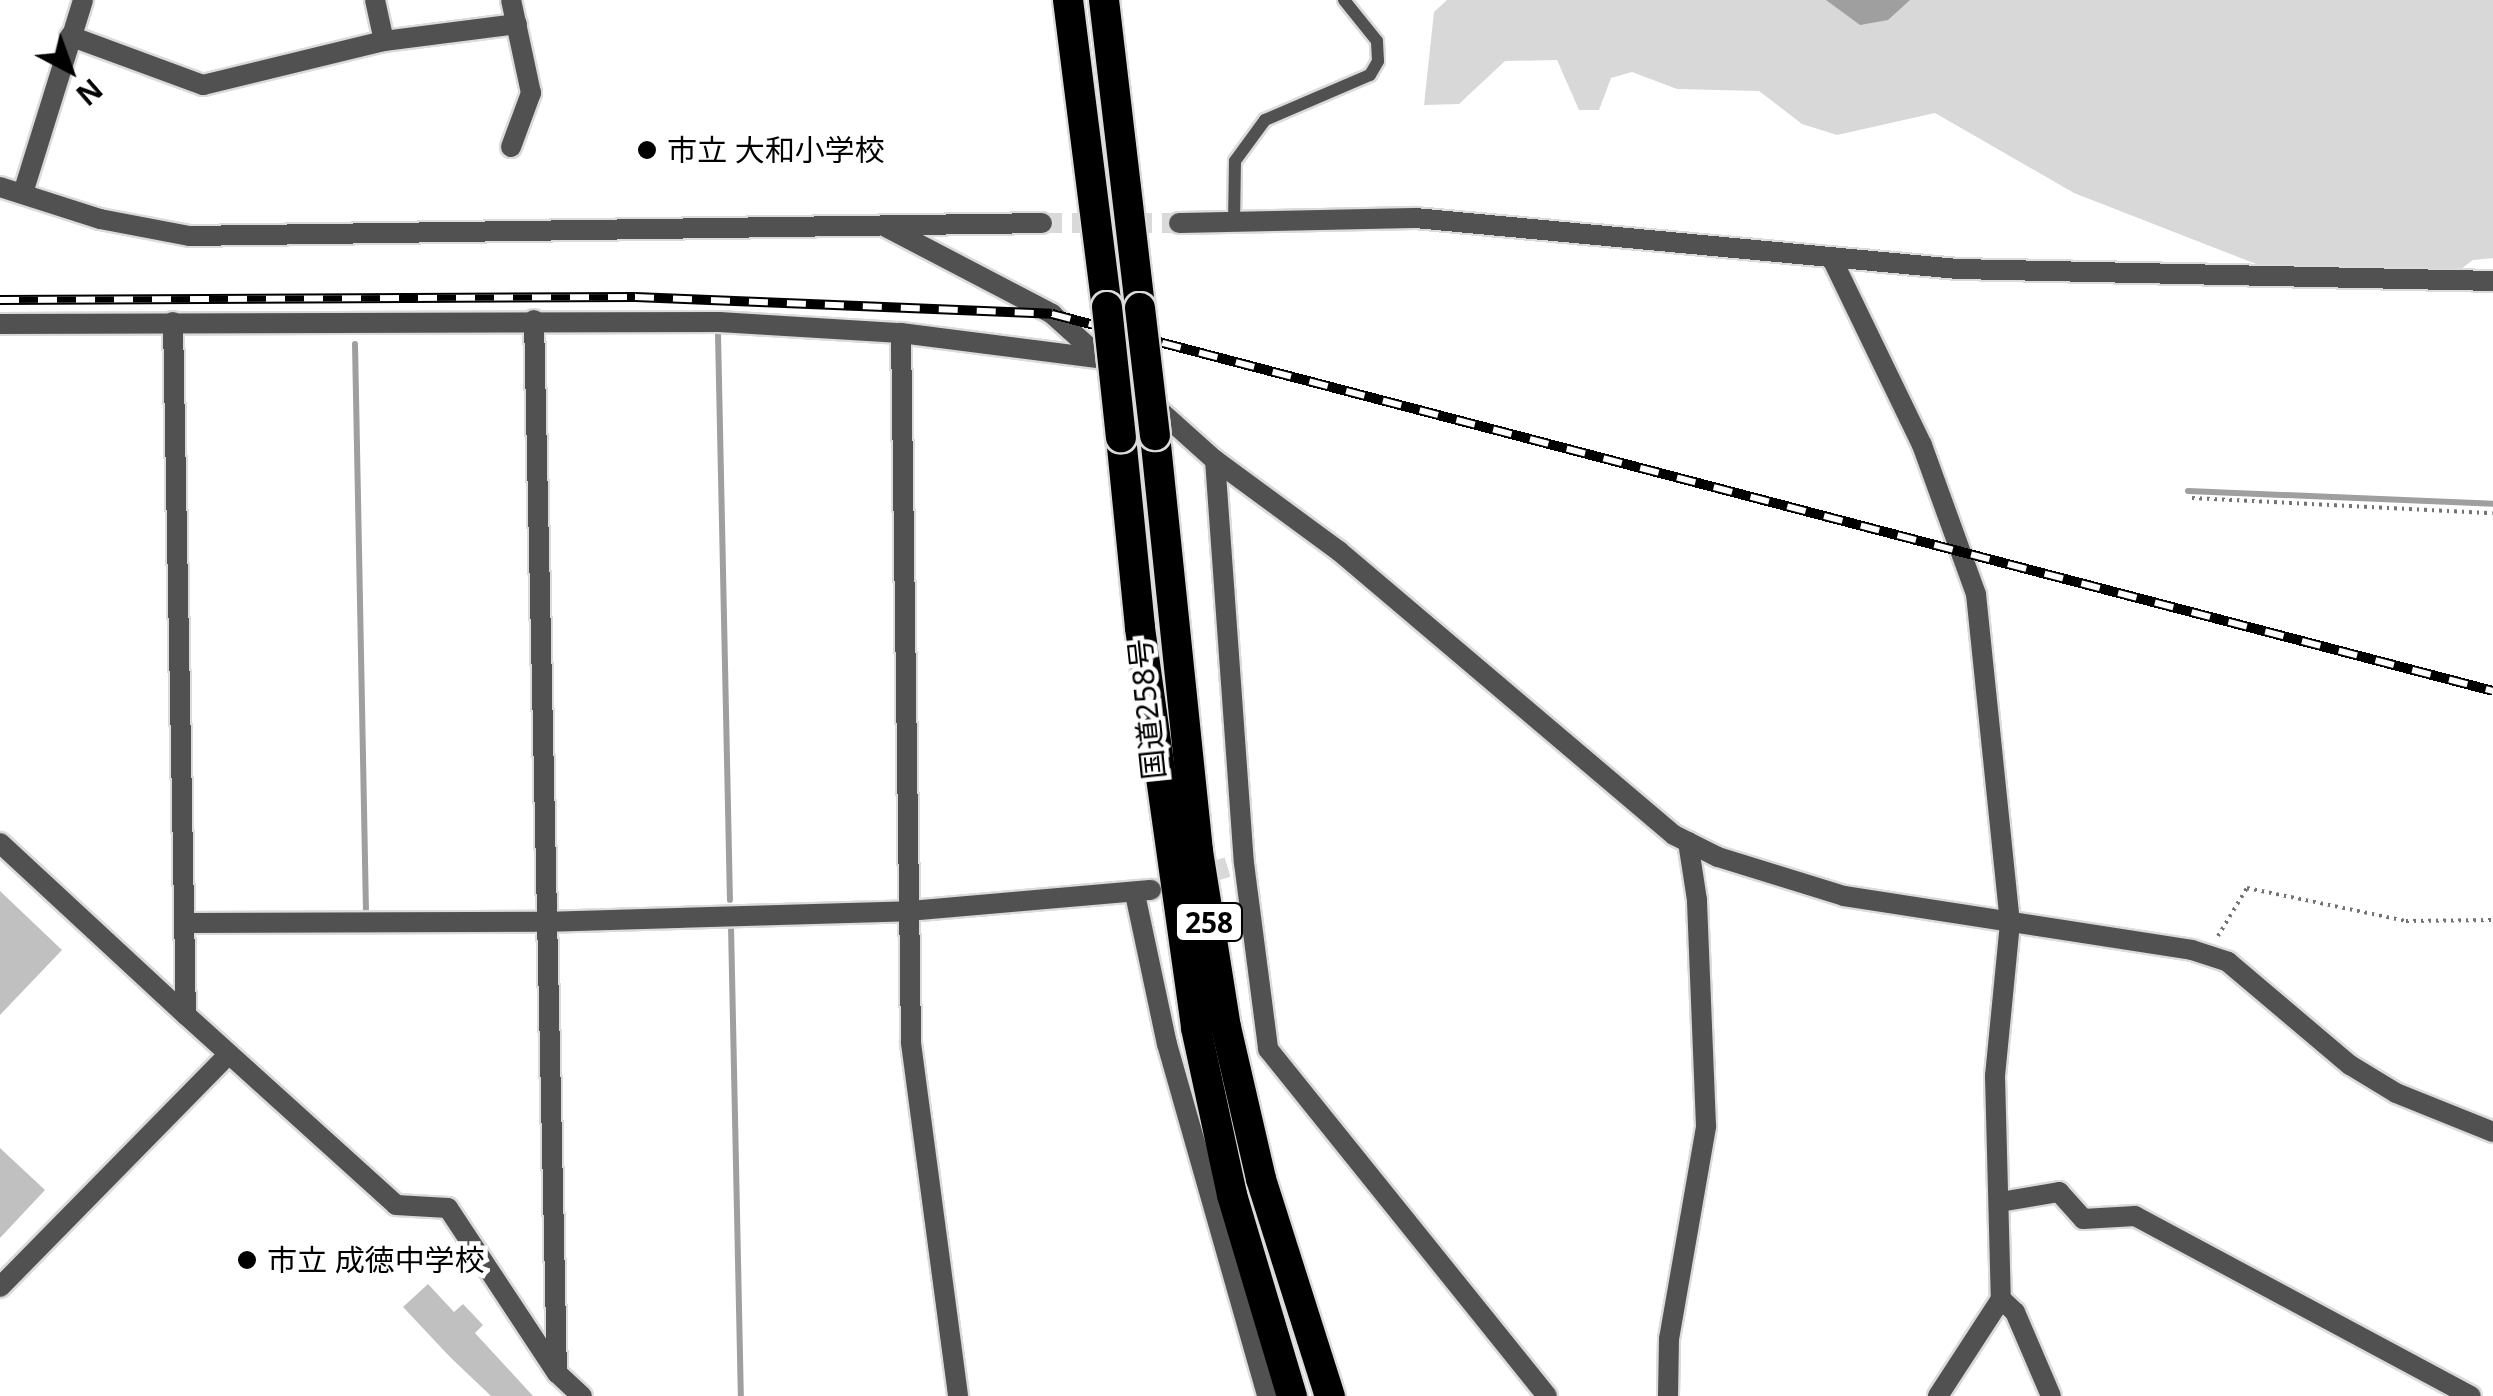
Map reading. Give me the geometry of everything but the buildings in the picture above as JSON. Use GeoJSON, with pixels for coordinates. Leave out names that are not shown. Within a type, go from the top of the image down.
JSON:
{"type":"FeatureCollection","features":[{"type":"Feature","properties":{"kind":"highway","name":"国道258号"},"geometry":{"type":"LineString","coordinates":[[1068,0],[1107,308],[1145,666],[1196,1028],[1232,1194],[1292,1396]]}},
{"type":"Feature","properties":{"kind":"highway","name":"国道258号"},"geometry":{"type":"LineString","coordinates":[[1104,0],[1198,852],[1226,1028],[1261,1179],[1330,1396]]}},
{"type":"Feature","properties":{"kind":"street"},"geometry":{"type":"LineString","coordinates":[[23,193],[82,0]]}},
{"type":"Feature","properties":{"kind":"street"},"geometry":{"type":"LineString","coordinates":[[375,0],[384,41]]}},
{"type":"Feature","properties":{"kind":"street"},"geometry":{"type":"LineString","coordinates":[[511,0],[530,94],[511,148]]}},
{"type":"Feature","properties":{"kind":"street"},"geometry":{"type":"LineString","coordinates":[[70,36],[204,85],[384,41],[516,24]]}},
{"type":"Feature","properties":{"kind":"street"},"geometry":{"type":"LineString","coordinates":[[0,186],[100,219],[189,236],[1042,223]]}},
{"type":"Feature","properties":{"kind":"street"},"geometry":{"type":"LineString","coordinates":[[1179,223],[1415,218],[1834,261],[2394,283],[2493,281]]}},
{"type":"Feature","properties":{"kind":"street"},"geometry":{"type":"LineString","coordinates":[[884,226],[1052,314],[1215,460],[1339,550],[1506,698],[1688,842],[1844,896],[2206,955],[2228,962],[2272,994],[2350,1064],[2396,1093],[2493,1132]]}},
{"type":"Feature","properties":{"kind":"street"},"geometry":{"type":"LineString","coordinates":[[1834,261],[1922,445],[1976,594],[2010,923],[1995,1076],[2001,1298],[1938,1396]]}},
{"type":"Feature","properties":{"kind":"street"},"geometry":{"type":"LineString","coordinates":[[0,324],[534,320],[901,333],[1103,359]]}},
{"type":"Feature","properties":{"kind":"street"},"geometry":{"type":"LineString","coordinates":[[534,320],[543,922],[557,1373]]}},
{"type":"Feature","properties":{"kind":"street"},"geometry":{"type":"LineString","coordinates":[[172,322],[186,1015]]}},
{"type":"Feature","properties":{"kind":"street"},"geometry":{"type":"LineString","coordinates":[[901,333],[911,1044],[958,1396]]}},
{"type":"Feature","properties":{"kind":"street"},"geometry":{"type":"LineString","coordinates":[[1215,460],[1236,865],[1268,1049],[1546,1396]]}},
{"type":"Feature","properties":{"kind":"street"},"geometry":{"type":"LineString","coordinates":[[1668,1396],[1668,1340],[1706,1126],[1697,900],[1688,842]]}},
{"type":"Feature","properties":{"kind":"street"},"geometry":{"type":"LineString","coordinates":[[0,843],[396,1206],[448,1208],[557,1373],[582,1396]]}},
{"type":"Feature","properties":{"kind":"street"},"geometry":{"type":"LineString","coordinates":[[184,923],[543,922],[909,911],[1143,892],[1177,1080],[1267,1396]]}},
{"type":"Feature","properties":{"kind":"street"},"geometry":{"type":"LineString","coordinates":[[0,1287],[228,1054]]}},
{"type":"Feature","properties":{"kind":"street"},"geometry":{"type":"LineString","coordinates":[[2000,1202],[2059,1192],[2084,1219],[2134,1216],[2471,1396]]}},
{"type":"Feature","properties":{"kind":"street"},"geometry":{"type":"LineString","coordinates":[[2001,1298],[2015,1312],[2051,1396]]}},
{"type":"Feature","properties":{"kind":"lane"},"geometry":{"type":"LineString","coordinates":[[1234,224],[1235,161],[1265,120],[1370,76],[1378,61],[1377,41],[1344,0]]}},
{"type":"Feature","properties":{"kind":"path"},"geometry":{"type":"LineString","coordinates":[[2192,498],[2493,513]]}},
{"type":"Feature","properties":{"kind":"path"},"geometry":{"type":"LineString","coordinates":[[2206,955],[2247,888],[2406,921],[2493,920]]}},
{"type":"Feature","properties":{"kind":"shaded area"},"geometry":{"type":"Polygon","coordinates":[[[1447,0],[2493,0],[2493,258],[2473,260],[2437,287],[2292,278],[2074,193],[1935,113],[1837,135],[1802,124],[1759,91],[1677,89],[1632,72],[1611,78],[1599,110],[1579,110],[1557,60],[1505,61],[1459,104],[1424,105],[1434,12],[1447,0]]]}},
{"type":"Feature","properties":{"kind":"shaded area"},"geometry":{"type":"Polygon","coordinates":[[[1826,0],[1910,0],[1888,20],[1860,25],[1826,0]]]}},
{"type":"Feature","properties":{"kind":"waterway"},"geometry":{"type":"LineString","coordinates":[[718,334],[730,900]]}},
{"type":"Feature","properties":{"kind":"waterway"},"geometry":{"type":"LineString","coordinates":[[355,344],[366,914]]}},
{"type":"Feature","properties":{"kind":"waterway"},"geometry":{"type":"LineString","coordinates":[[2188,491],[2493,504]]}},
{"type":"Feature","properties":{"kind":"waterway"},"geometry":{"type":"LineString","coordinates":[[731,926],[741,1396]]}},
{"type":"Feature","properties":{"kind":"tunnel"},"geometry":{"type":"LineString","coordinates":[[1042,223],[1179,223]]}},
{"type":"Feature","properties":{"kind":"tunnel"},"geometry":{"type":"LineString","coordinates":[[1151,890],[1228,867]]}},
{"type":"Feature","properties":{"kind":"railway"},"geometry":{"type":"LineString","coordinates":[[0,300],[635,297],[1052,314],[2493,691]]}},
{"type":"Feature","properties":{"kind":"place","name":"市立 大和小学校"},"geometry":{"type":"Point","coordinates":[647,150]}},
{"type":"Feature","properties":{"kind":"place","name":"市立 成徳中学校"},"geometry":{"type":"Point","coordinates":[247,1260]}}]}
